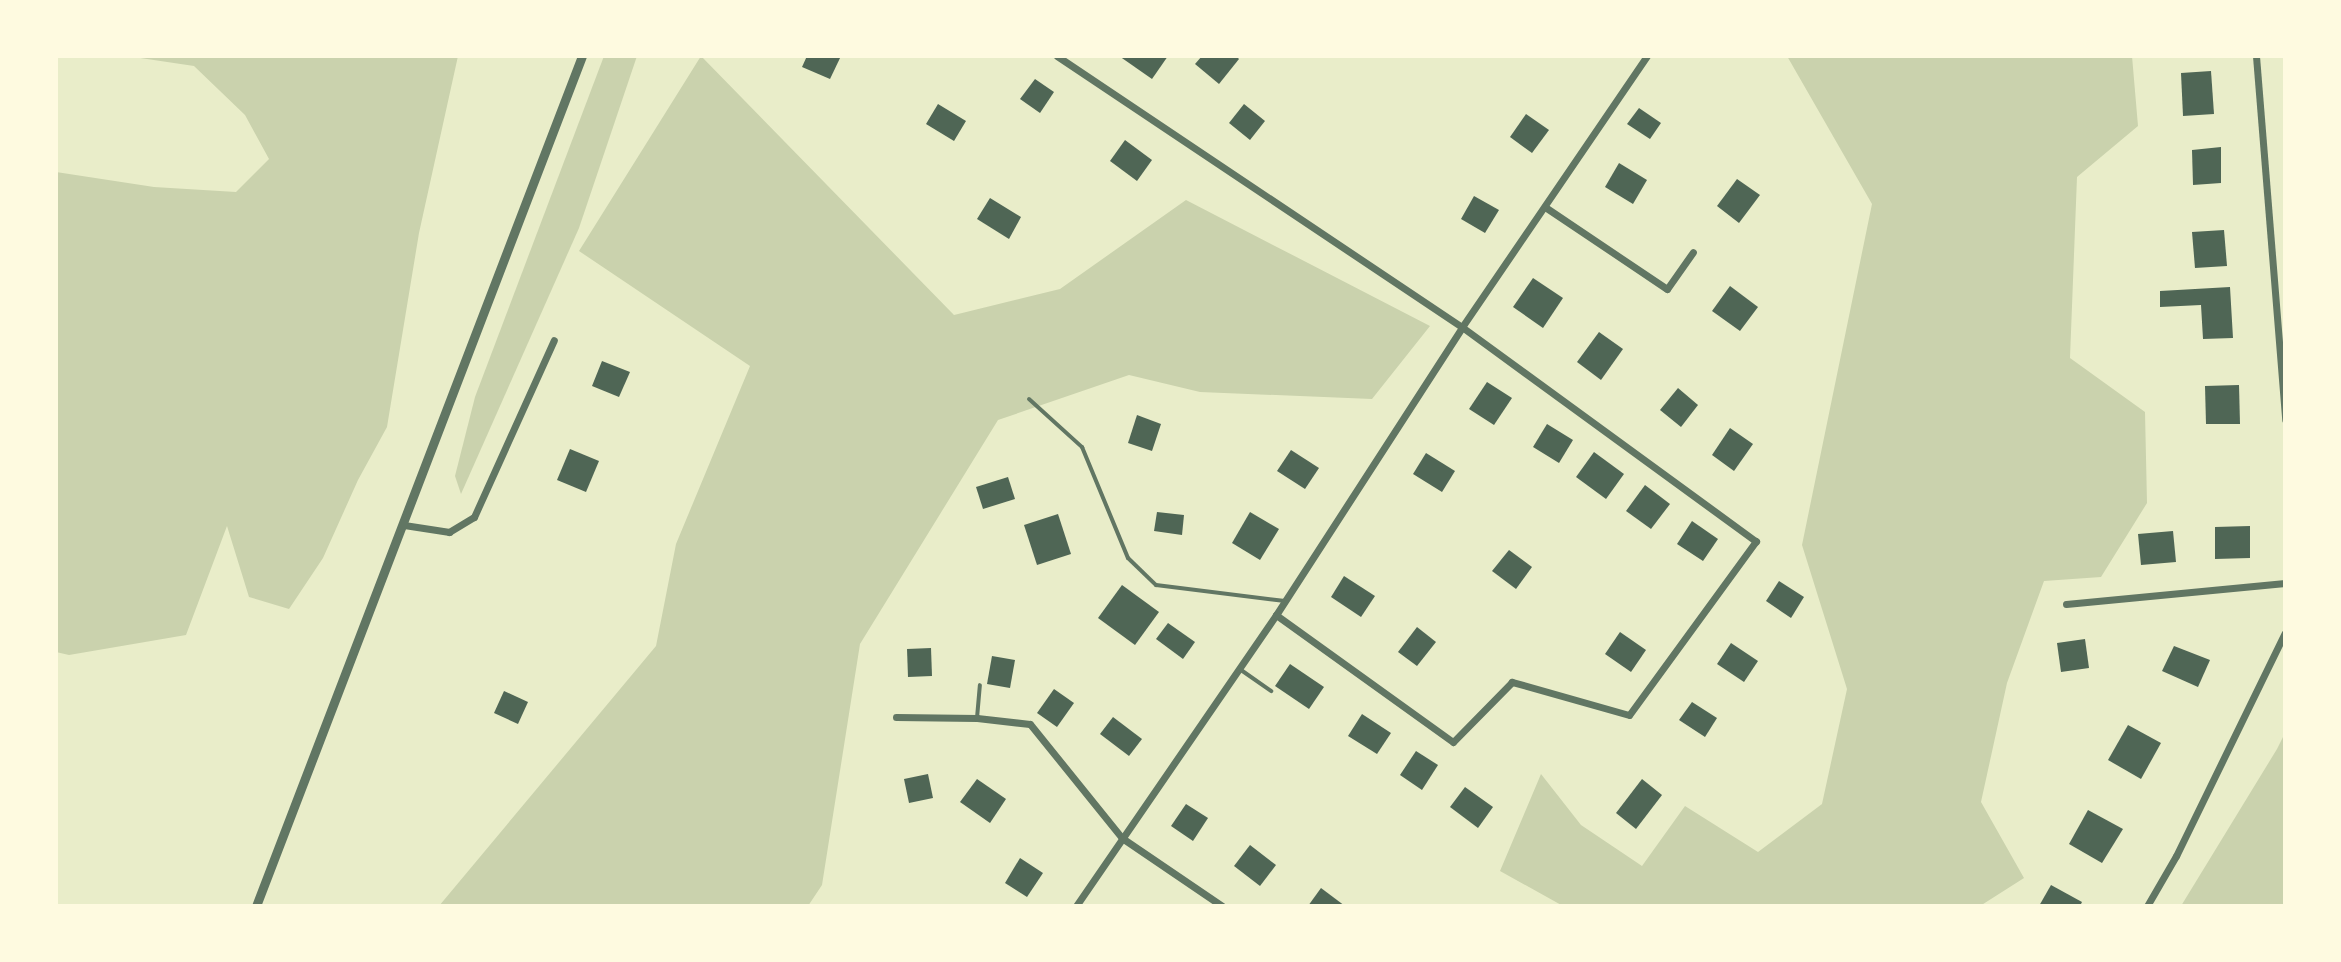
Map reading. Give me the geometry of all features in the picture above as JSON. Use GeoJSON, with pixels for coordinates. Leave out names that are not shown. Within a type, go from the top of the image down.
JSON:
{"type":"FeatureCollection","features":[{"type":"Feature","properties":{"kind":"street"},"geometry":{"type":"LineString","coordinates":[[256,906],[582,56]]}},
{"type":"Feature","properties":{"kind":"street"},"geometry":{"type":"LineString","coordinates":[[1057,56],[1462,327],[1756,541],[1629,715],[1512,682],[1453,742],[1276,615]]}},
{"type":"Feature","properties":{"kind":"street"},"geometry":{"type":"LineString","coordinates":[[1076,906],[1276,615],[1462,327],[1647,56]]}},
{"type":"Feature","properties":{"kind":"street"},"geometry":{"type":"LineString","coordinates":[[2256,56],[2285,420]]}},
{"type":"Feature","properties":{"kind":"street"},"geometry":{"type":"LineString","coordinates":[[1545,207],[1667,289],[1693,252]]}},
{"type":"Feature","properties":{"kind":"street"},"geometry":{"type":"LineString","coordinates":[[404,525],[449,532],[474,517],[554,340]]}},
{"type":"Feature","properties":{"kind":"street"},"geometry":{"type":"LineString","coordinates":[[2066,604],[2285,583]]}},
{"type":"Feature","properties":{"kind":"street"},"geometry":{"type":"LineString","coordinates":[[2147,906],[2176,856],[2285,633]]}},
{"type":"Feature","properties":{"kind":"street"},"geometry":{"type":"LineString","coordinates":[[896,717],[977,718],[1030,724],[1122,838],[1222,906]]}},
{"type":"Feature","properties":{"kind":"lane"},"geometry":{"type":"LineString","coordinates":[[1029,399],[1082,447],[1128,558],[1156,585],[1285,601]]}},
{"type":"Feature","properties":{"kind":"lane"},"geometry":{"type":"LineString","coordinates":[[1239,669],[1271,691]]}},
{"type":"Feature","properties":{"kind":"lane"},"geometry":{"type":"LineString","coordinates":[[977,718],[980,685]]}},
{"type":"Feature","properties":{"kind":"green space"},"geometry":{"type":"Polygon","coordinates":[[[127,56],[458,56],[419,233],[387,427],[358,480],[323,558],[289,609],[249,597],[227,526],[186,635],[69,655],[56,652],[56,172],[154,187],[236,192],[269,159],[245,115],[194,66],[127,56]]]}},
{"type":"Feature","properties":{"kind":"green space"},"geometry":{"type":"Polygon","coordinates":[[[604,56],[637,56],[579,228],[461,494],[455,476],[475,397],[604,56]]]}},
{"type":"Feature","properties":{"kind":"green space"},"geometry":{"type":"Polygon","coordinates":[[[701,56],[954,315],[1060,289],[1186,200],[1430,326],[1372,399],[1200,392],[1129,375],[998,420],[860,644],[822,885],[808,906],[439,906],[656,646],[676,544],[750,366],[579,251],[701,56]]]}},
{"type":"Feature","properties":{"kind":"green space"},"geometry":{"type":"Polygon","coordinates":[[[1787,56],[2132,56],[2138,126],[2077,177],[2070,358],[2145,412],[2147,503],[2101,577],[2044,581],[2007,683],[1981,802],[2024,878],[1980,906],[1563,906],[1500,871],[1541,774],[1581,825],[1642,866],[1685,806],[1758,852],[1822,804],[1847,689],[1802,545],[1872,204],[1787,56]]]}},
{"type":"Feature","properties":{"kind":"green space"},"geometry":{"type":"Polygon","coordinates":[[[2285,733],[2285,906],[2181,906],[2277,749],[2285,733]]]}},
{"type":"Feature","properties":{"kind":"building"},"geometry":{"type":"Polygon","coordinates":[[[807,56],[841,56],[830,79],[802,67],[807,56]]]}},
{"type":"Feature","properties":{"kind":"building"},"geometry":{"type":"Polygon","coordinates":[[[1119,56],[1168,56],[1152,79],[1119,56]]]}},
{"type":"Feature","properties":{"kind":"building"},"geometry":{"type":"Polygon","coordinates":[[[1202,56],[1236,56],[1239,59],[1219,84],[1195,64],[1202,56]]]}},
{"type":"Feature","properties":{"kind":"building"},"geometry":{"type":"Polygon","coordinates":[[[2211,71],[2214,114],[2183,116],[2181,73],[2211,71]]]}},
{"type":"Feature","properties":{"kind":"building"},"geometry":{"type":"Polygon","coordinates":[[[1035,79],[1054,92],[1040,113],[1020,99],[1035,79]]]}},
{"type":"Feature","properties":{"kind":"building"},"geometry":{"type":"Polygon","coordinates":[[[938,104],[966,121],[954,141],[926,124],[938,104]]]}},
{"type":"Feature","properties":{"kind":"building"},"geometry":{"type":"Polygon","coordinates":[[[1244,104],[1265,121],[1250,140],[1229,123],[1244,104]]]}},
{"type":"Feature","properties":{"kind":"building"},"geometry":{"type":"Polygon","coordinates":[[[1639,108],[1661,123],[1650,139],[1627,124],[1639,108]]]}},
{"type":"Feature","properties":{"kind":"building"},"geometry":{"type":"Polygon","coordinates":[[[1526,114],[1549,130],[1532,153],[1510,137],[1526,114]]]}},
{"type":"Feature","properties":{"kind":"building"},"geometry":{"type":"Polygon","coordinates":[[[1125,140],[1152,160],[1137,181],[1110,161],[1125,140]]]}},
{"type":"Feature","properties":{"kind":"building"},"geometry":{"type":"Polygon","coordinates":[[[2221,147],[2221,183],[2193,185],[2192,150],[2221,147]]]}},
{"type":"Feature","properties":{"kind":"building"},"geometry":{"type":"Polygon","coordinates":[[[1619,163],[1647,180],[1633,204],[1605,187],[1619,163]]]}},
{"type":"Feature","properties":{"kind":"building"},"geometry":{"type":"Polygon","coordinates":[[[1737,179],[1760,195],[1739,223],[1717,206],[1737,179]]]}},
{"type":"Feature","properties":{"kind":"building"},"geometry":{"type":"Polygon","coordinates":[[[1474,196],[1499,210],[1485,233],[1461,219],[1474,196]]]}},
{"type":"Feature","properties":{"kind":"building"},"geometry":{"type":"Polygon","coordinates":[[[990,198],[1021,217],[1009,239],[977,219],[990,198]]]}},
{"type":"Feature","properties":{"kind":"building"},"geometry":{"type":"Polygon","coordinates":[[[2224,230],[2227,266],[2195,268],[2192,232],[2224,230]]]}},
{"type":"Feature","properties":{"kind":"building"},"geometry":{"type":"Polygon","coordinates":[[[1533,278],[1563,298],[1543,328],[1513,307],[1533,278]]]}},
{"type":"Feature","properties":{"kind":"building"},"geometry":{"type":"Polygon","coordinates":[[[1730,286],[1758,307],[1740,331],[1712,311],[1730,286]]]}},
{"type":"Feature","properties":{"kind":"building"},"geometry":{"type":"Polygon","coordinates":[[[2230,287],[2233,338],[2203,339],[2201,305],[2160,307],[2160,291],[2230,287]]]}},
{"type":"Feature","properties":{"kind":"building"},"geometry":{"type":"Polygon","coordinates":[[[1599,332],[1623,349],[1601,380],[1577,362],[1599,332]]]}},
{"type":"Feature","properties":{"kind":"building"},"geometry":{"type":"Polygon","coordinates":[[[602,361],[630,372],[619,397],[592,386],[602,361]]]}},
{"type":"Feature","properties":{"kind":"building"},"geometry":{"type":"Polygon","coordinates":[[[1487,382],[1512,398],[1494,425],[1469,409],[1487,382]]]}},
{"type":"Feature","properties":{"kind":"building"},"geometry":{"type":"Polygon","coordinates":[[[2239,385],[2240,424],[2206,424],[2205,386],[2239,385]]]}},
{"type":"Feature","properties":{"kind":"building"},"geometry":{"type":"Polygon","coordinates":[[[1678,388],[1698,405],[1681,427],[1660,410],[1678,388]]]}},
{"type":"Feature","properties":{"kind":"building"},"geometry":{"type":"Polygon","coordinates":[[[1137,415],[1161,424],[1152,451],[1128,443],[1137,415]]]}},
{"type":"Feature","properties":{"kind":"building"},"geometry":{"type":"Polygon","coordinates":[[[1547,424],[1573,440],[1559,463],[1533,447],[1547,424]]]}},
{"type":"Feature","properties":{"kind":"building"},"geometry":{"type":"Polygon","coordinates":[[[1730,428],[1753,444],[1734,471],[1712,455],[1730,428]]]}},
{"type":"Feature","properties":{"kind":"building"},"geometry":{"type":"Polygon","coordinates":[[[570,449],[599,461],[586,492],[557,480],[570,449]]]}},
{"type":"Feature","properties":{"kind":"building"},"geometry":{"type":"Polygon","coordinates":[[[1291,450],[1319,468],[1305,489],[1277,471],[1291,450]]]}},
{"type":"Feature","properties":{"kind":"building"},"geometry":{"type":"Polygon","coordinates":[[[1594,452],[1624,474],[1606,499],[1576,477],[1594,452]]]}},
{"type":"Feature","properties":{"kind":"building"},"geometry":{"type":"Polygon","coordinates":[[[1426,453],[1455,471],[1442,492],[1413,474],[1426,453]]]}},
{"type":"Feature","properties":{"kind":"building"},"geometry":{"type":"Polygon","coordinates":[[[1008,477],[1015,499],[983,509],[976,487],[1008,477]]]}},
{"type":"Feature","properties":{"kind":"building"},"geometry":{"type":"Polygon","coordinates":[[[1645,485],[1670,504],[1651,529],[1626,511],[1645,485]]]}},
{"type":"Feature","properties":{"kind":"building"},"geometry":{"type":"Polygon","coordinates":[[[1157,512],[1184,515],[1182,535],[1154,531],[1157,512]]]}},
{"type":"Feature","properties":{"kind":"building"},"geometry":{"type":"Polygon","coordinates":[[[1250,512],[1279,529],[1260,560],[1232,543],[1250,512]]]}},
{"type":"Feature","properties":{"kind":"building"},"geometry":{"type":"Polygon","coordinates":[[[1058,514],[1071,554],[1037,565],[1024,525],[1058,514]]]}},
{"type":"Feature","properties":{"kind":"building"},"geometry":{"type":"Polygon","coordinates":[[[1692,521],[1718,539],[1703,561],[1677,544],[1692,521]]]}},
{"type":"Feature","properties":{"kind":"building"},"geometry":{"type":"Polygon","coordinates":[[[2250,526],[2250,558],[2215,559],[2215,527],[2250,526]]]}},
{"type":"Feature","properties":{"kind":"building"},"geometry":{"type":"Polygon","coordinates":[[[2173,531],[2176,562],[2141,565],[2138,534],[2173,531]]]}},
{"type":"Feature","properties":{"kind":"building"},"geometry":{"type":"Polygon","coordinates":[[[1509,550],[1532,567],[1516,589],[1492,571],[1509,550]]]}},
{"type":"Feature","properties":{"kind":"building"},"geometry":{"type":"Polygon","coordinates":[[[1344,576],[1375,596],[1361,617],[1331,597],[1344,576]]]}},
{"type":"Feature","properties":{"kind":"building"},"geometry":{"type":"Polygon","coordinates":[[[1779,581],[1804,597],[1791,618],[1766,601],[1779,581]]]}},
{"type":"Feature","properties":{"kind":"building"},"geometry":{"type":"Polygon","coordinates":[[[1122,585],[1159,612],[1135,645],[1098,618],[1122,585]]]}},
{"type":"Feature","properties":{"kind":"building"},"geometry":{"type":"Polygon","coordinates":[[[1168,623],[1195,642],[1183,659],[1156,639],[1168,623]]]}},
{"type":"Feature","properties":{"kind":"building"},"geometry":{"type":"Polygon","coordinates":[[[1417,627],[1436,642],[1417,666],[1398,652],[1417,627]]]}},
{"type":"Feature","properties":{"kind":"building"},"geometry":{"type":"Polygon","coordinates":[[[1620,632],[1646,650],[1631,672],[1605,654],[1620,632]]]}},
{"type":"Feature","properties":{"kind":"building"},"geometry":{"type":"Polygon","coordinates":[[[2085,639],[2089,668],[2061,672],[2057,643],[2085,639]]]}},
{"type":"Feature","properties":{"kind":"building"},"geometry":{"type":"Polygon","coordinates":[[[1731,643],[1758,661],[1744,682],[1717,664],[1731,643]]]}},
{"type":"Feature","properties":{"kind":"building"},"geometry":{"type":"Polygon","coordinates":[[[2174,646],[2210,660],[2198,687],[2162,671],[2174,646]]]}},
{"type":"Feature","properties":{"kind":"building"},"geometry":{"type":"Polygon","coordinates":[[[931,648],[932,676],[908,677],[907,649],[931,648]]]}},
{"type":"Feature","properties":{"kind":"building"},"geometry":{"type":"Polygon","coordinates":[[[992,656],[1015,660],[1010,688],[987,684],[992,656]]]}},
{"type":"Feature","properties":{"kind":"building"},"geometry":{"type":"Polygon","coordinates":[[[1290,664],[1324,687],[1309,709],[1275,686],[1290,664]]]}},
{"type":"Feature","properties":{"kind":"building"},"geometry":{"type":"Polygon","coordinates":[[[1054,689],[1074,703],[1057,727],[1037,713],[1054,689]]]}},
{"type":"Feature","properties":{"kind":"building"},"geometry":{"type":"Polygon","coordinates":[[[504,691],[528,702],[518,724],[494,713],[504,691]]]}},
{"type":"Feature","properties":{"kind":"building"},"geometry":{"type":"Polygon","coordinates":[[[1692,702],[1717,718],[1705,737],[1679,720],[1692,702]]]}},
{"type":"Feature","properties":{"kind":"building"},"geometry":{"type":"Polygon","coordinates":[[[1362,714],[1391,733],[1377,754],[1348,736],[1362,714]]]}},
{"type":"Feature","properties":{"kind":"building"},"geometry":{"type":"Polygon","coordinates":[[[1113,717],[1142,739],[1129,756],[1100,734],[1113,717]]]}},
{"type":"Feature","properties":{"kind":"building"},"geometry":{"type":"Polygon","coordinates":[[[2128,725],[2161,743],[2141,779],[2108,760],[2128,725]]]}},
{"type":"Feature","properties":{"kind":"building"},"geometry":{"type":"Polygon","coordinates":[[[1416,751],[1438,765],[1422,790],[1400,775],[1416,751]]]}},
{"type":"Feature","properties":{"kind":"building"},"geometry":{"type":"Polygon","coordinates":[[[928,774],[933,798],[909,803],[904,779],[928,774]]]}},
{"type":"Feature","properties":{"kind":"building"},"geometry":{"type":"Polygon","coordinates":[[[977,779],[1006,799],[990,823],[960,802],[977,779]]]}},
{"type":"Feature","properties":{"kind":"building"},"geometry":{"type":"Polygon","coordinates":[[[1642,779],[1662,795],[1636,829],[1616,813],[1642,779]]]}},
{"type":"Feature","properties":{"kind":"building"},"geometry":{"type":"Polygon","coordinates":[[[1465,787],[1493,807],[1478,828],[1450,807],[1465,787]]]}},
{"type":"Feature","properties":{"kind":"building"},"geometry":{"type":"Polygon","coordinates":[[[1186,804],[1208,818],[1193,841],[1171,826],[1186,804]]]}},
{"type":"Feature","properties":{"kind":"building"},"geometry":{"type":"Polygon","coordinates":[[[2088,810],[2123,829],[2102,863],[2069,844],[2088,810]]]}},
{"type":"Feature","properties":{"kind":"building"},"geometry":{"type":"Polygon","coordinates":[[[1250,845],[1276,865],[1260,886],[1234,866],[1250,845]]]}},
{"type":"Feature","properties":{"kind":"building"},"geometry":{"type":"Polygon","coordinates":[[[1020,858],[1043,873],[1027,897],[1005,883],[1020,858]]]}},
{"type":"Feature","properties":{"kind":"building"},"geometry":{"type":"Polygon","coordinates":[[[2051,885],[2082,902],[2080,906],[2039,906],[2051,885]]]}},
{"type":"Feature","properties":{"kind":"building"},"geometry":{"type":"Polygon","coordinates":[[[1321,888],[1345,906],[1308,906],[1321,888]]]}}]}
